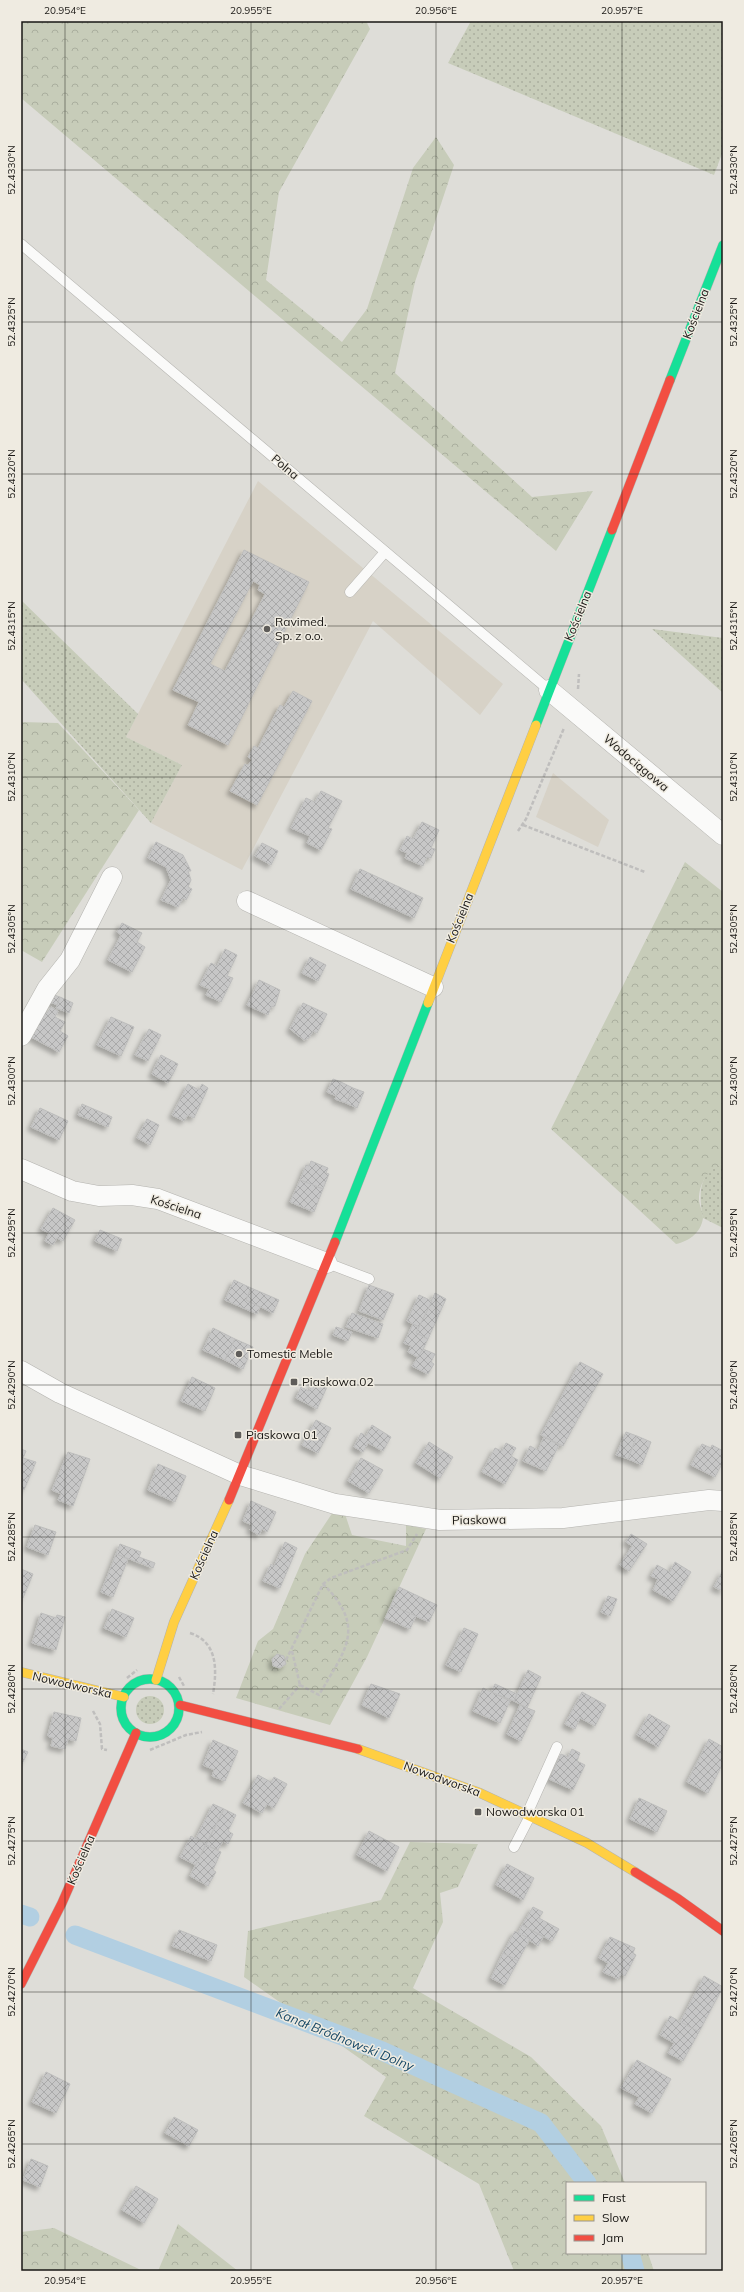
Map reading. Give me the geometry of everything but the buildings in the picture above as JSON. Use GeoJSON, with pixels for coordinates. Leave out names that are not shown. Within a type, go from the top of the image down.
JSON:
{"type":"FeatureCollection","features":[{"type":"Feature","properties":{"kind":"street","name":"Kościelna"},"geometry":{"type":"LineString","coordinates":[[156,1680],[174,1622],[240,1476],[327,1263],[433,987],[723,245]]}},
{"type":"Feature","properties":{"kind":"street","name":"Wodociągowa"},"geometry":{"type":"LineString","coordinates":[[549,690],[723,835]]}},
{"type":"Feature","properties":{"kind":"street"},"geometry":{"type":"LineString","coordinates":[[21,1036],[47,990],[70,960],[112,876]]}},
{"type":"Feature","properties":{"kind":"street"},"geometry":{"type":"LineString","coordinates":[[247,901],[433,987]]}},
{"type":"Feature","properties":{"kind":"street","name":"Kościelna"},"geometry":{"type":"LineString","coordinates":[[21,1169],[72,1191],[99,1196],[132,1195],[158,1199],[327,1263]]}},
{"type":"Feature","properties":{"kind":"street"},"geometry":{"type":"LineString","coordinates":[[21,1371],[60,1393],[240,1476]]}},
{"type":"Feature","properties":{"kind":"street","name":"Piaskowa"},"geometry":{"type":"LineString","coordinates":[[240,1476],[335,1504],[440,1520],[563,1518],[709,1500],[723,1501]]}},
{"type":"Feature","properties":{"kind":"street","name":"Nowodworska"},"geometry":{"type":"LineString","coordinates":[[21,1672],[124,1697]]}},
{"type":"Feature","properties":{"kind":"street"},"geometry":{"type":"LineString","coordinates":[[146,1680],[156,1680],[171,1688],[180,1705],[178,1717],[173,1727],[163,1735],[147,1737],[136,1733],[129,1728],[123,1718],[122,1705],[124,1697],[136,1683],[146,1680]]}},
{"type":"Feature","properties":{"kind":"street","name":"Nowodworska"},"geometry":{"type":"LineString","coordinates":[[180,1705],[372,1753],[480,1793],[587,1843],[677,1898],[723,1931]]}},
{"type":"Feature","properties":{"kind":"street","name":"Kościelna"},"geometry":{"type":"LineString","coordinates":[[21,1984],[62,1903],[136,1733]]}},
{"type":"Feature","properties":{"kind":"lane","name":"Polna"},"geometry":{"type":"LineString","coordinates":[[21,244],[549,690]]}},
{"type":"Feature","properties":{"kind":"lane"},"geometry":{"type":"LineString","coordinates":[[350,592],[385,552]]}},
{"type":"Feature","properties":{"kind":"lane"},"geometry":{"type":"LineString","coordinates":[[327,1263],[369,1279]]}},
{"type":"Feature","properties":{"kind":"lane"},"geometry":{"type":"LineString","coordinates":[[514,1847],[557,1747]]}},
{"type":"Feature","properties":{"kind":"path"},"geometry":{"type":"LineString","coordinates":[[500,816],[645,872]]}},
{"type":"Feature","properties":{"kind":"path"},"geometry":{"type":"LineString","coordinates":[[286,1660],[292,1651],[324,1584],[331,1578],[407,1550],[421,1528],[424,1517]]}},
{"type":"Feature","properties":{"kind":"path"},"geometry":{"type":"LineString","coordinates":[[292,1651],[300,1685],[319,1695],[348,1644],[350,1628],[330,1591],[324,1584]]}},
{"type":"Feature","properties":{"kind":"path"},"geometry":{"type":"LineString","coordinates":[[278,1710],[300,1685]]}},
{"type":"Feature","properties":{"kind":"shaded area"},"geometry":{"type":"Polygon","coordinates":[[[258,481],[503,684],[480,715],[373,621],[242,870],[151,823],[182,765],[126,737],[258,481]]]}},
{"type":"Feature","properties":{"kind":"shaded area"},"geometry":{"type":"Polygon","coordinates":[[[553,773],[609,820],[598,847],[536,817],[553,773]]]}},
{"type":"Feature","properties":{"kind":"green space"},"geometry":{"type":"Polygon","coordinates":[[[21,21],[366,21],[370,29],[279,192],[266,280],[342,342],[367,309],[413,168],[436,137],[454,165],[415,282],[395,373],[532,497],[593,491],[556,551],[21,98],[21,21]]]}},
{"type":"Feature","properties":{"kind":"green space"},"geometry":{"type":"Polygon","coordinates":[[[471,21],[723,21],[723,151],[714,175],[448,63],[471,21]]]}},
{"type":"Feature","properties":{"kind":"green space"},"geometry":{"type":"Polygon","coordinates":[[[21,600],[138,714],[126,737],[182,765],[151,823],[21,679],[21,600]]]}},
{"type":"Feature","properties":{"kind":"green space"},"geometry":{"type":"Polygon","coordinates":[[[652,629],[723,638],[723,693],[652,629]]]}},
{"type":"Feature","properties":{"kind":"green space"},"geometry":{"type":"Polygon","coordinates":[[[21,722],[58,723],[139,810],[42,962],[21,950],[21,722]]]}},
{"type":"Feature","properties":{"kind":"green space"},"geometry":{"type":"Polygon","coordinates":[[[685,862],[723,892],[723,1164],[713,1169],[705,1177],[699,1193],[699,1201],[703,1218],[700,1228],[694,1236],[676,1244],[551,1129],[685,862]]]}},
{"type":"Feature","properties":{"kind":"green space"},"geometry":{"type":"Polygon","coordinates":[[[723,1164],[723,1227],[721,1227],[703,1218],[701,1194],[704,1179],[708,1172],[723,1164]]]}},
{"type":"Feature","properties":{"kind":"green space"},"geometry":{"type":"Polygon","coordinates":[[[333,1512],[345,1514],[352,1535],[406,1546],[406,1525],[426,1529],[367,1657],[330,1725],[236,1698],[258,1641],[273,1629],[305,1554],[333,1512]]]}},
{"type":"Feature","properties":{"kind":"green space"},"geometry":{"type":"Polygon","coordinates":[[[150,1696],[160,1700],[164,1710],[160,1720],[150,1724],[140,1720],[136,1710],[140,1700],[150,1696]]]}},
{"type":"Feature","properties":{"kind":"green space"},"geometry":{"type":"Polygon","coordinates":[[[410,1842],[478,1844],[458,1887],[440,1893],[443,1922],[413,1988],[531,2057],[601,2126],[625,2182],[566,2182],[566,2254],[648,2254],[654,2271],[514,2271],[479,2184],[364,2116],[386,2077],[244,1977],[248,1931],[381,1900],[410,1842]]]}},
{"type":"Feature","properties":{"kind":"green space"},"geometry":{"type":"Polygon","coordinates":[[[178,2224],[238,2271],[158,2271],[178,2224]]]}},
{"type":"Feature","properties":{"kind":"green space"},"geometry":{"type":"Polygon","coordinates":[[[54,2228],[143,2271],[21,2271],[21,2232],[54,2228]]]}},
{"type":"Feature","properties":{"kind":"waterway","name":"Kanał Bródnowski Dolny"},"geometry":{"type":"LineString","coordinates":[[21,1914],[30,1917]]}},
{"type":"Feature","properties":{"kind":"waterway","name":"Kanał Bródnowski Dolny"},"geometry":{"type":"LineString","coordinates":[[75,1935],[382,2051],[541,2123],[586,2182]]}},
{"type":"Feature","properties":{"kind":"waterway","name":"Kanał Bródnowski Dolny"},"geometry":{"type":"LineString","coordinates":[[630,2254],[635,2271]]}},
{"type":"Feature","properties":{"kind":"traffic: fast"},"geometry":{"type":"LineString","coordinates":[[670,380],[723,245]]}},
{"type":"Feature","properties":{"kind":"traffic: fast"},"geometry":{"type":"LineString","coordinates":[[536,725],[612,530]]}},
{"type":"Feature","properties":{"kind":"traffic: fast"},"geometry":{"type":"LineString","coordinates":[[335,1242],[428,1003]]}},
{"type":"Feature","properties":{"kind":"traffic: fast"},"geometry":{"type":"LineString","coordinates":[[150,1679],[161,1681],[174,1692],[177,1697],[179,1708],[177,1719],[166,1732],[161,1735],[150,1737],[139,1735],[126,1724],[123,1719],[121,1708],[123,1697],[134,1684],[139,1681],[150,1679]]}},
{"type":"Feature","properties":{"kind":"traffic: slow"},"geometry":{"type":"LineString","coordinates":[[428,1003],[536,725]]}},
{"type":"Feature","properties":{"kind":"traffic: slow"},"geometry":{"type":"LineString","coordinates":[[156,1680],[174,1622],[229,1500]]}},
{"type":"Feature","properties":{"kind":"traffic: slow"},"geometry":{"type":"LineString","coordinates":[[21,1672],[124,1697]]}},
{"type":"Feature","properties":{"kind":"traffic: slow"},"geometry":{"type":"LineString","coordinates":[[358,1749],[480,1793],[587,1843],[635,1872]]}},
{"type":"Feature","properties":{"kind":"traffic: jam"},"geometry":{"type":"LineString","coordinates":[[612,530],[670,380]]}},
{"type":"Feature","properties":{"kind":"traffic: jam"},"geometry":{"type":"LineString","coordinates":[[229,1500],[335,1242]]}},
{"type":"Feature","properties":{"kind":"traffic: jam"},"geometry":{"type":"LineString","coordinates":[[180,1705],[358,1749]]}},
{"type":"Feature","properties":{"kind":"traffic: jam"},"geometry":{"type":"LineString","coordinates":[[21,1984],[62,1903],[136,1733]]}},
{"type":"Feature","properties":{"kind":"traffic: jam"},"geometry":{"type":"LineString","coordinates":[[635,1872],[677,1898],[723,1931]]}},
{"type":"Feature","properties":{"kind":"place","name":"Ravimed. Sp. z o.o."},"geometry":{"type":"Point","coordinates":[267,629]}},
{"type":"Feature","properties":{"kind":"place","name":"Tomestic Meble"},"geometry":{"type":"Point","coordinates":[239,1354]}},
{"type":"Feature","properties":{"kind":"place","name":"Piaskowa 02"},"geometry":{"type":"Point","coordinates":[294,1382]}},
{"type":"Feature","properties":{"kind":"place","name":"Piaskowa 01"},"geometry":{"type":"Point","coordinates":[238,1435]}},
{"type":"Feature","properties":{"kind":"place","name":"Nowodworska 01"},"geometry":{"type":"Point","coordinates":[478,1812]}}]}
